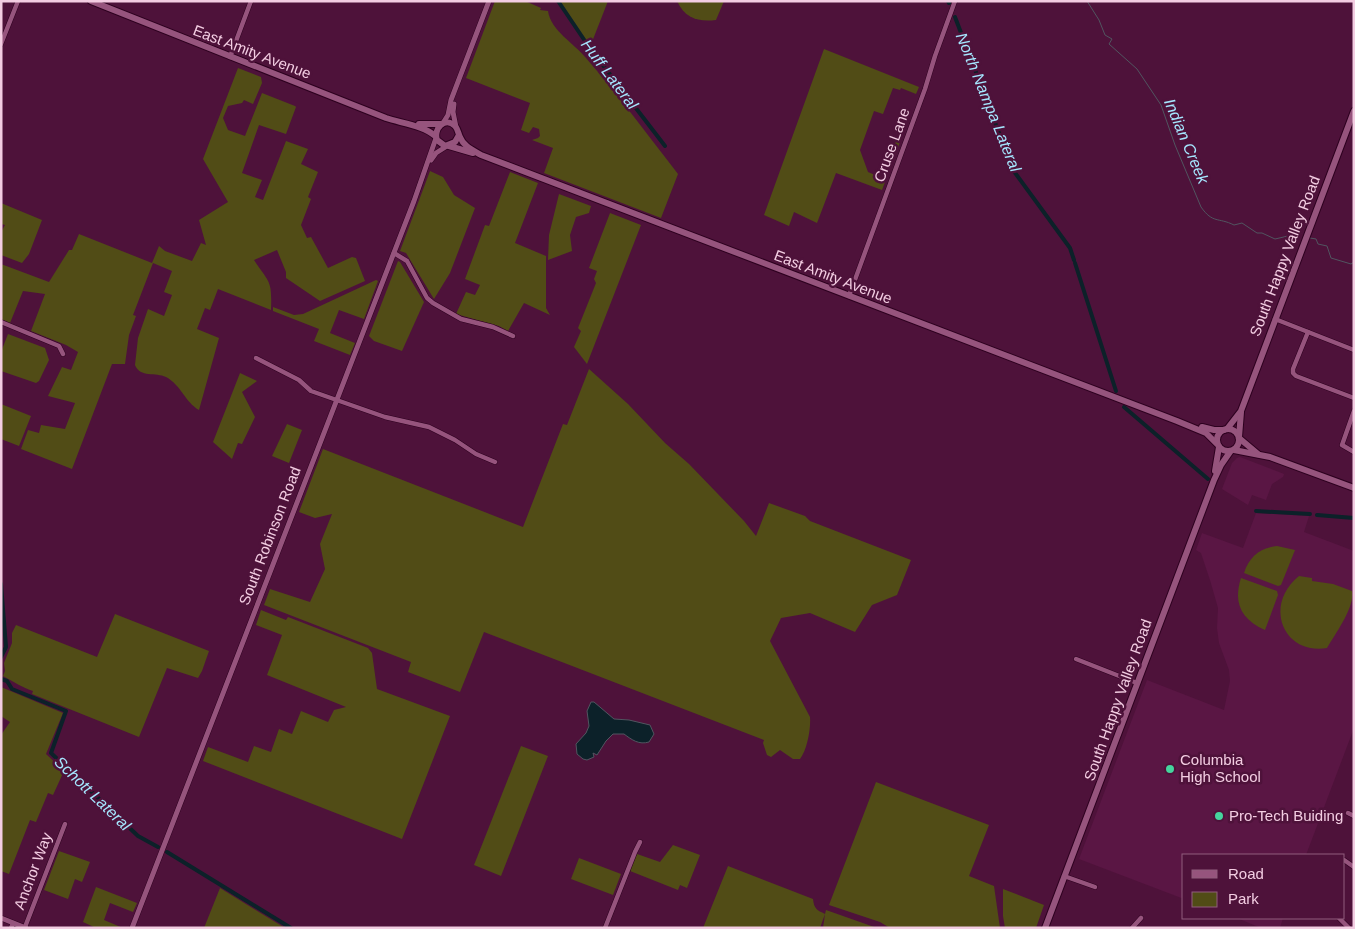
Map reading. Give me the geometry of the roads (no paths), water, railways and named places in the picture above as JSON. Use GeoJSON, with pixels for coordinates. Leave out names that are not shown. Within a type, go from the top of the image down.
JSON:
{"type":"FeatureCollection","features":[{"type":"Feature","properties":{"kind":"main road","name":"East Amity Avenue"},"geometry":{"type":"LineString","coordinates":[[91,1],[405,124],[425,128],[436,137]]}},
{"type":"Feature","properties":{"kind":"main road","name":"South Happy Valley Road"},"geometry":{"type":"LineString","coordinates":[[1239,438],[1241,411],[1354,111]]}},
{"type":"Feature","properties":{"kind":"main road"},"geometry":{"type":"LineString","coordinates":[[450,123],[456,128],[459,135],[456,142],[448,146],[442,145],[436,137],[436,129],[442,124],[450,123]]}},
{"type":"Feature","properties":{"kind":"main road","name":"East Amity Avenue"},"geometry":{"type":"LineString","coordinates":[[405,124],[442,124]]}},
{"type":"Feature","properties":{"kind":"main road","name":"East Amity Avenue"},"geometry":{"type":"LineString","coordinates":[[459,135],[465,146],[481,155]]}},
{"type":"Feature","properties":{"kind":"main road","name":"East Amity Avenue"},"geometry":{"type":"LineString","coordinates":[[448,146],[481,155],[1206,432],[1218,445]]}},
{"type":"Feature","properties":{"kind":"main road","name":"South Happy Valley Road"},"geometry":{"type":"LineString","coordinates":[[1225,430],[1241,411]]}},
{"type":"Feature","properties":{"kind":"main road","name":"East Amity Avenue"},"geometry":{"type":"LineString","coordinates":[[1176,421],[1214,430],[1225,430]]}},
{"type":"Feature","properties":{"kind":"main road"},"geometry":{"type":"LineString","coordinates":[[1259,454],[1239,438],[1233,430],[1225,430],[1219,434],[1218,445],[1224,451],[1259,454],[1354,488]]}},
{"type":"Feature","properties":{"kind":"main road"},"geometry":{"type":"LineString","coordinates":[[1232,451],[1238,446],[1239,438]]}},
{"type":"Feature","properties":{"kind":"main road","name":"South Happy Valley Road"},"geometry":{"type":"LineString","coordinates":[[1214,480],[1218,445]]}},
{"type":"Feature","properties":{"kind":"main road","name":"South Happy Valley Road"},"geometry":{"type":"LineString","coordinates":[[1045,928],[1214,480],[1221,465],[1232,451]]}},
{"type":"Feature","properties":{"kind":"street"},"geometry":{"type":"LineString","coordinates":[[1,44],[18,1]]}},
{"type":"Feature","properties":{"kind":"street"},"geometry":{"type":"LineString","coordinates":[[230,57],[251,1]]}},
{"type":"Feature","properties":{"kind":"street"},"geometry":{"type":"LineString","coordinates":[[442,124],[448,115],[451,100],[455,94],[489,1]]}},
{"type":"Feature","properties":{"kind":"street","name":"Cruse Lane"},"geometry":{"type":"LineString","coordinates":[[849,296],[925,90],[955,1]]}},
{"type":"Feature","properties":{"kind":"street"},"geometry":{"type":"LineString","coordinates":[[455,94],[453,112],[456,128]]}},
{"type":"Feature","properties":{"kind":"street","name":"South Robinson Road"},"geometry":{"type":"LineString","coordinates":[[132,928],[429,162],[436,137]]}},
{"type":"Feature","properties":{"kind":"street","name":"South Robinson Road"},"geometry":{"type":"LineString","coordinates":[[429,162],[436,153],[448,146]]}},
{"type":"Feature","properties":{"kind":"street"},"geometry":{"type":"LineString","coordinates":[[394,253],[407,261],[430,301],[456,316],[493,326],[513,336]]}},
{"type":"Feature","properties":{"kind":"street"},"geometry":{"type":"LineString","coordinates":[[1275,319],[1354,350]]}},
{"type":"Feature","properties":{"kind":"street"},"geometry":{"type":"LineString","coordinates":[[1,322],[59,346],[63,354]]}},
{"type":"Feature","properties":{"kind":"street"},"geometry":{"type":"LineString","coordinates":[[1308,332],[1293,373],[1296,376],[1354,398]]}},
{"type":"Feature","properties":{"kind":"street"},"geometry":{"type":"LineString","coordinates":[[256,358],[299,380],[312,391],[385,417],[429,427],[455,440],[476,454],[495,462]]}},
{"type":"Feature","properties":{"kind":"street"},"geometry":{"type":"LineString","coordinates":[[1354,411],[1342,445],[1354,452]]}},
{"type":"Feature","properties":{"kind":"street"},"geometry":{"type":"LineString","coordinates":[[1076,659],[1137,683]]}},
{"type":"Feature","properties":{"kind":"street"},"geometry":{"type":"LineString","coordinates":[[1348,813],[1354,816]]}},
{"type":"Feature","properties":{"kind":"street","name":"Anchor Way"},"geometry":{"type":"LineString","coordinates":[[26,928],[65,824]]}},
{"type":"Feature","properties":{"kind":"street"},"geometry":{"type":"LineString","coordinates":[[605,928],[640,842]]}},
{"type":"Feature","properties":{"kind":"street"},"geometry":{"type":"LineString","coordinates":[[1064,876],[1095,888]]}},
{"type":"Feature","properties":{"kind":"street"},"geometry":{"type":"LineString","coordinates":[[1,918],[12,925],[26,928]]}},
{"type":"Feature","properties":{"kind":"street"},"geometry":{"type":"LineString","coordinates":[[1132,928],[1141,918]]}},
{"type":"Feature","properties":{"kind":"street","name":"South Robinson Road"},"geometry":{"type":"LineString","coordinates":[[136,928],[137,919]]}},
{"type":"Feature","properties":{"kind":"street"},"geometry":{"type":"LineString","coordinates":[[1340,919],[1349,928]]}},
{"type":"Feature","properties":{"kind":"water"},"geometry":{"type":"Polygon","coordinates":[[[591,702],[594,702],[614,719],[650,725],[654,734],[649,742],[642,743],[624,734],[613,734],[597,755],[593,753],[594,757],[587,760],[583,759],[577,754],[576,744],[586,733],[589,726],[587,711],[591,702]]]}},
{"type":"Feature","properties":{"kind":"waterway","name":"Huff Lateral"},"geometry":{"type":"LineString","coordinates":[[558,1],[589,47],[665,146]]}},
{"type":"Feature","properties":{"kind":"waterway","name":"Indian Creek"},"geometry":{"type":"LineString","coordinates":[[1087,1],[1099,20],[1105,35],[1112,39],[1109,44],[1137,69],[1161,105],[1175,145],[1201,207],[1205,212],[1212,218],[1234,225],[1242,223],[1257,233],[1262,233],[1275,239],[1301,233]]}},
{"type":"Feature","properties":{"kind":"waterway","name":"North Nampa Lateral"},"geometry":{"type":"LineString","coordinates":[[955,17],[1013,170],[1070,248],[1074,260]]}},
{"type":"Feature","properties":{"kind":"waterway","name":"Indian Creek"},"geometry":{"type":"LineString","coordinates":[[1310,238],[1316,239],[1318,244],[1327,246],[1331,258],[1351,264],[1354,262]]}},
{"type":"Feature","properties":{"kind":"waterway","name":"North Nampa Lateral"},"geometry":{"type":"LineString","coordinates":[[1075,263],[1116,391]]}},
{"type":"Feature","properties":{"kind":"waterway","name":"North Nampa Lateral"},"geometry":{"type":"LineString","coordinates":[[1124,407],[1208,479]]}},
{"type":"Feature","properties":{"kind":"waterway","name":"North Nampa Lateral"},"geometry":{"type":"LineString","coordinates":[[1256,511],[1310,514]]}},
{"type":"Feature","properties":{"kind":"waterway","name":"North Nampa Lateral"},"geometry":{"type":"LineString","coordinates":[[1317,515],[1354,518]]}},
{"type":"Feature","properties":{"kind":"waterway","name":"Schott Lateral"},"geometry":{"type":"LineString","coordinates":[[1,584],[6,647],[1,657]]}},
{"type":"Feature","properties":{"kind":"waterway","name":"Schott Lateral"},"geometry":{"type":"LineString","coordinates":[[1,679],[7,681],[12,689],[66,711],[51,753],[138,836],[158,847]]}},
{"type":"Feature","properties":{"kind":"waterway","name":"Schott Lateral"},"geometry":{"type":"LineString","coordinates":[[167,852],[291,928]]}},
{"type":"Feature","properties":{"kind":"place","name":"Columbia High School"},"geometry":{"type":"Point","coordinates":[1170,769]}},
{"type":"Feature","properties":{"kind":"place","name":"Pro-Tech Buiding"},"geometry":{"type":"Point","coordinates":[1219,816]}}]}
